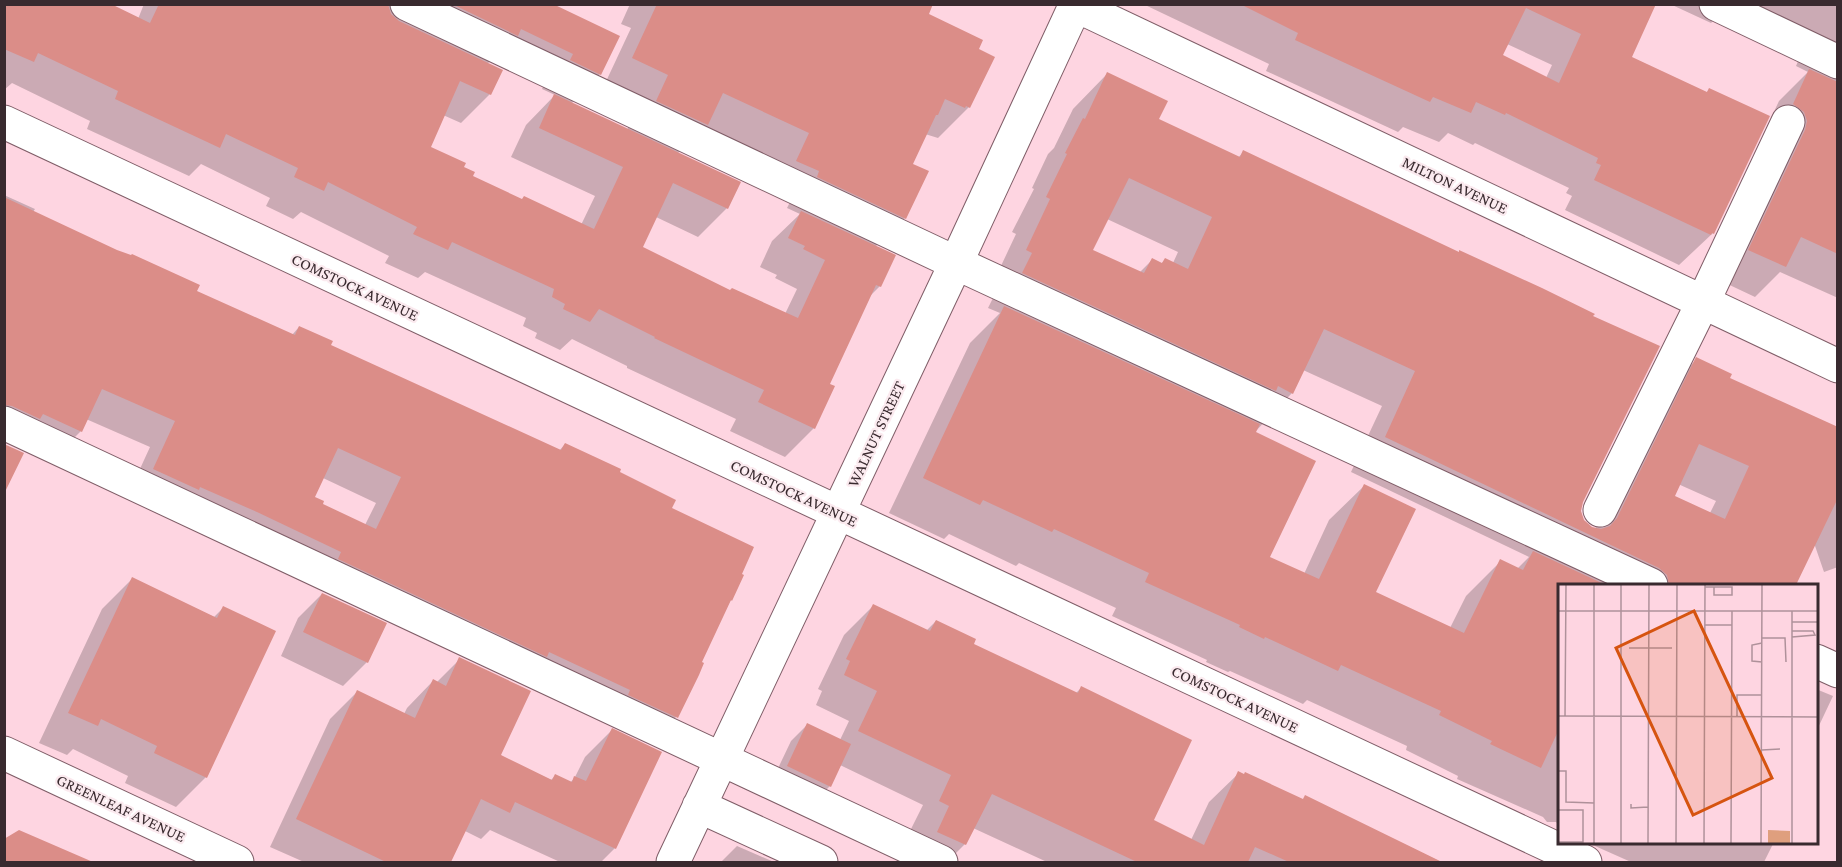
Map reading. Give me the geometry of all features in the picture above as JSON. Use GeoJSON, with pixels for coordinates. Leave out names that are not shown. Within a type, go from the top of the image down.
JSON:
{"type":"FeatureCollection","features":[{"type":"Feature","properties":{"kind":"street"},"geometry":{"type":"LineString","coordinates":[[407,4],[956,263],[1649,584]]}},
{"type":"Feature","properties":{"kind":"street"},"geometry":{"type":"LineString","coordinates":[[1716,4],[1838,62]]}},
{"type":"Feature","properties":{"kind":"street","name":"WALNUT STREET"},"geometry":{"type":"LineString","coordinates":[[673,862],[956,263],[1075,5]]}},
{"type":"Feature","properties":{"kind":"street","name":"MILTON AVENUE"},"geometry":{"type":"LineString","coordinates":[[1075,5],[1838,366]]}},
{"type":"Feature","properties":{"kind":"street","name":"COMSTOCK AVENUE"},"geometry":{"type":"LineString","coordinates":[[4,122],[1585,862]]}},
{"type":"Feature","properties":{"kind":"street"},"geometry":{"type":"LineString","coordinates":[[1600,510],[1703,302],[1788,122]]}},
{"type":"Feature","properties":{"kind":"street"},"geometry":{"type":"LineString","coordinates":[[4,423],[941,862]]}},
{"type":"Feature","properties":{"kind":"street"},"geometry":{"type":"LineString","coordinates":[[1818,663],[1838,671]]}},
{"type":"Feature","properties":{"kind":"street","name":"GREENLEAF AVENUE"},"geometry":{"type":"LineString","coordinates":[[4,753],[237,862]]}},
{"type":"Feature","properties":{"kind":"street"},"geometry":{"type":"LineString","coordinates":[[699,806],[821,862]]}},
{"type":"Feature","properties":{"kind":"building"},"geometry":{"type":"Polygon","coordinates":[[[4,4],[111,4],[150,23],[159,4],[388,4],[391,14],[399,21],[503,70],[491,95],[460,81],[431,147],[466,163],[464,167],[475,172],[473,176],[522,199],[524,196],[594,229],[623,167],[539,128],[554,94],[741,182],[728,209],[673,183],[643,247],[730,290],[732,288],[798,318],[825,260],[803,249],[805,246],[788,238],[801,211],[896,255],[881,287],[876,285],[830,384],[835,386],[815,429],[758,402],[764,390],[599,309],[590,322],[563,309],[565,304],[552,297],[554,289],[452,242],[448,250],[413,234],[417,227],[328,182],[324,191],[294,177],[298,168],[226,134],[220,148],[115,99],[118,91],[38,53],[34,62],[4,49],[4,4]]]}},
{"type":"Feature","properties":{"kind":"building"},"geometry":{"type":"Polygon","coordinates":[[[452,4],[553,4],[620,36],[601,75],[570,60],[573,54],[521,29],[518,36],[452,4]]]}},
{"type":"Feature","properties":{"kind":"building"},"geometry":{"type":"Polygon","coordinates":[[[657,4],[933,4],[929,14],[983,40],[979,49],[995,57],[970,108],[945,99],[936,115],[913,164],[929,171],[906,219],[817,177],[819,171],[796,161],[809,133],[723,93],[708,125],[656,101],[668,75],[632,58],[657,4]]]}},
{"type":"Feature","properties":{"kind":"building"},"geometry":{"type":"Polygon","coordinates":[[[1240,4],[1656,4],[1632,57],[1707,92],[1709,88],[1770,116],[1714,234],[1711,235],[1594,180],[1601,165],[1596,163],[1598,158],[1506,113],[1505,115],[1476,102],[1471,113],[1433,97],[1430,102],[1295,40],[1298,33],[1240,4]],[[1526,8],[1503,55],[1559,83],[1581,34],[1526,8]]]}},
{"type":"Feature","properties":{"kind":"building"},"geometry":{"type":"Polygon","coordinates":[[[1809,69],[1838,82],[1838,254],[1801,237],[1786,267],[1748,250],[1805,130],[1807,121],[1804,112],[1793,104],[1809,69]]]}},
{"type":"Feature","properties":{"kind":"building"},"geometry":{"type":"Polygon","coordinates":[[[1107,72],[1168,101],[1159,119],[1240,157],[1243,150],[1459,252],[1459,250],[1542,288],[1595,314],[1593,316],[1660,346],[1583,502],[1581,511],[1584,520],[1592,527],[1601,529],[1610,526],[1617,518],[1696,357],[1732,374],[1730,378],[1838,427],[1838,498],[1796,584],[1669,584],[1667,575],[1659,568],[1385,437],[1415,371],[1324,329],[1293,394],[1278,386],[1276,391],[1022,273],[1032,253],[1026,250],[1050,199],[1046,197],[1083,118],[1085,119],[1107,72]],[[1129,178],[1093,250],[1144,273],[1152,258],[1162,263],[1165,258],[1188,269],[1212,217],[1129,178]],[[1699,444],[1675,496],[1725,519],[1749,466],[1699,444]]]}},
{"type":"Feature","properties":{"kind":"building"},"geometry":{"type":"Polygon","coordinates":[[[4,197],[117,250],[132,254],[200,285],[197,291],[295,335],[299,326],[333,341],[331,345],[561,450],[565,443],[621,469],[620,472],[676,500],[672,508],[754,547],[742,574],[744,575],[678,718],[628,695],[630,690],[549,652],[547,657],[338,559],[341,552],[257,512],[200,487],[199,490],[153,469],[175,421],[102,389],[82,432],[43,414],[40,419],[12,406],[4,405],[4,197]],[[338,448],[315,497],[324,501],[323,504],[376,529],[401,477],[338,448]]]}},
{"type":"Feature","properties":{"kind":"building"},"geometry":{"type":"Polygon","coordinates":[[[1004,306],[1260,424],[1256,432],[1316,461],[1270,557],[1319,579],[1364,484],[1416,509],[1376,592],[1464,633],[1500,559],[1523,570],[1533,551],[1604,584],[1558,584],[1558,731],[1541,768],[1490,744],[1492,741],[1439,715],[1441,711],[1341,665],[1338,671],[1265,637],[1264,639],[1239,627],[1240,625],[1145,582],[1149,573],[1054,529],[1052,532],[983,500],[980,505],[923,478],[1004,306]]]}},
{"type":"Feature","properties":{"kind":"building"},"geometry":{"type":"Polygon","coordinates":[[[4,444],[24,453],[4,494],[4,444]]]}},
{"type":"Feature","properties":{"kind":"building"},"geometry":{"type":"Polygon","coordinates":[[[132,577],[217,618],[223,606],[276,631],[207,778],[154,753],[157,746],[101,719],[98,726],[68,713],[132,577]]]}},
{"type":"Feature","properties":{"kind":"building"},"geometry":{"type":"Polygon","coordinates":[[[322,593],[387,623],[368,663],[303,632],[322,593]]]}},
{"type":"Feature","properties":{"kind":"building"},"geometry":{"type":"Polygon","coordinates":[[[873,604],[930,631],[936,620],[976,639],[974,644],[1078,693],[1081,686],[1192,740],[1154,820],[1204,845],[1238,771],[1244,774],[1245,772],[1303,799],[1305,795],[1442,862],[1289,862],[1255,847],[1248,862],[1137,862],[992,794],[966,845],[937,832],[949,806],[939,801],[951,775],[858,731],[877,691],[844,675],[850,661],[846,659],[873,604]]]}},
{"type":"Feature","properties":{"kind":"building"},"geometry":{"type":"Polygon","coordinates":[[[459,657],[531,691],[501,755],[552,780],[555,774],[572,782],[574,776],[586,781],[612,728],[662,752],[616,849],[515,802],[510,813],[481,799],[451,862],[386,862],[296,819],[357,690],[415,718],[433,679],[446,686],[459,657]]]}},
{"type":"Feature","properties":{"kind":"building"},"geometry":{"type":"Polygon","coordinates":[[[807,723],[851,744],[831,787],[787,766],[807,723]]]}},
{"type":"Feature","properties":{"kind":"building"},"geometry":{"type":"Polygon","coordinates":[[[19,830],[93,862],[4,862],[4,839],[19,830]]]}}]}
